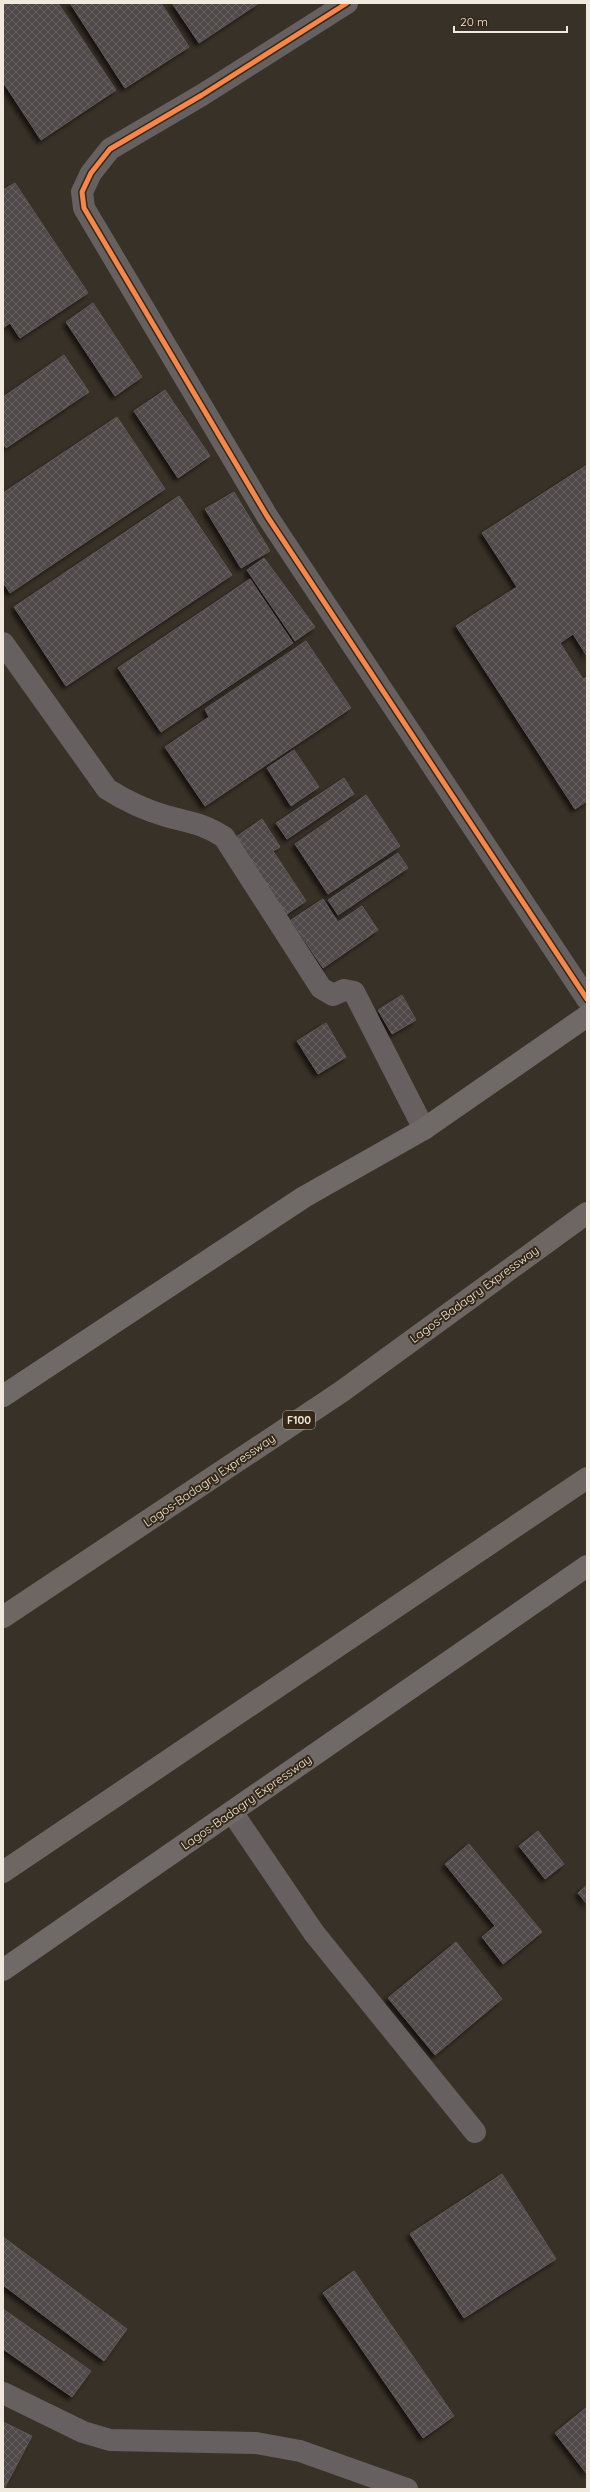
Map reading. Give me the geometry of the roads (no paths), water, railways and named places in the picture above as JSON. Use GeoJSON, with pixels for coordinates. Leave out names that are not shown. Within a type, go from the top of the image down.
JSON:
{"type":"FeatureCollection","features":[{"type":"Feature","properties":{"kind":"highway","name":"Lagos-Badagry Expressway"},"geometry":{"type":"LineString","coordinates":[[3,1617],[341,1392],[587,1212]]}},
{"type":"Feature","properties":{"kind":"highway"},"geometry":{"type":"LineString","coordinates":[[3,1872],[587,1478]]}},
{"type":"Feature","properties":{"kind":"main road"},"geometry":{"type":"LineString","coordinates":[[3,1396],[304,1197],[424,1129],[587,1016]]}},
{"type":"Feature","properties":{"kind":"main road","name":"Lagos-Badagry Expressway"},"geometry":{"type":"LineString","coordinates":[[3,1970],[587,1566]]}},
{"type":"Feature","properties":{"kind":"street"},"geometry":{"type":"LineString","coordinates":[[347,3],[202,95],[110,149],[91,173],[82,192],[84,208],[267,516],[587,999]]}},
{"type":"Feature","properties":{"kind":"street"},"geometry":{"type":"LineString","coordinates":[[3,643],[107,789],[128,802],[165,816],[204,825],[224,837],[321,988],[333,995],[344,990],[354,992],[424,1129]]}},
{"type":"Feature","properties":{"kind":"street"},"geometry":{"type":"LineString","coordinates":[[232,1812],[314,1933],[475,2132]]}},
{"type":"Feature","properties":{"kind":"street"},"geometry":{"type":"LineString","coordinates":[[3,2393],[83,2432],[110,2440],[256,2443],[300,2451],[407,2489]]}}]}
